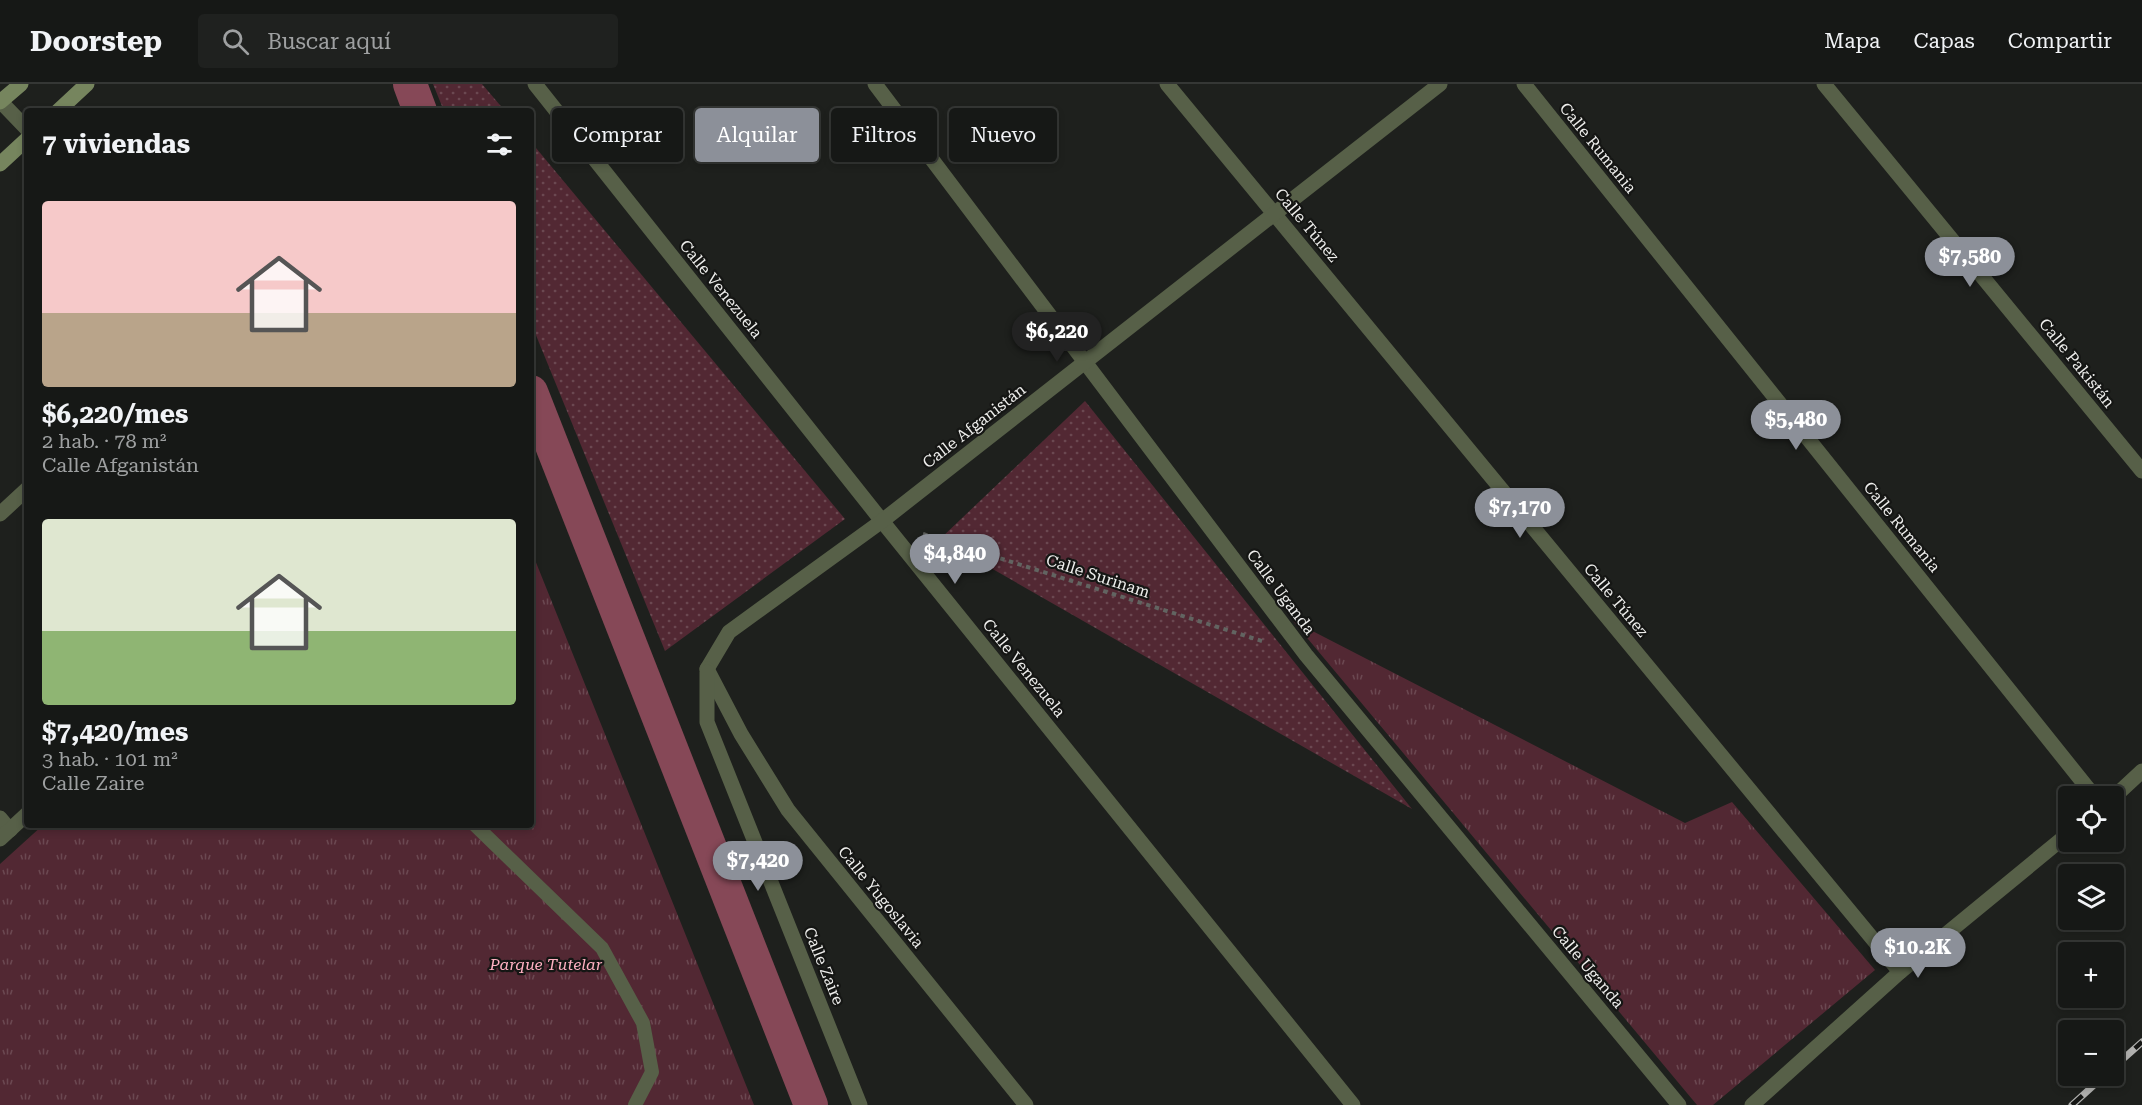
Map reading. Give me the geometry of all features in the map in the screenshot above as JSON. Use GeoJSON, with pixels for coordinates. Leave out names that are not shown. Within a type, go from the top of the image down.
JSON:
{"type":"FeatureCollection","features":[{"type":"Feature","properties":{"kind":"street"},"geometry":{"type":"LineString","coordinates":[[21,84],[0,101],[24,126]]}},
{"type":"Feature","properties":{"kind":"street"},"geometry":{"type":"LineString","coordinates":[[61,108],[87,84]]}},
{"type":"Feature","properties":{"kind":"street","name":"Calle Venezuela"},"geometry":{"type":"LineString","coordinates":[[535,84],[882,521],[1353,1105]]}},
{"type":"Feature","properties":{"kind":"street","name":"Calle Uganda"},"geometry":{"type":"LineString","coordinates":[[875,84],[1306,655],[1679,1105]]}},
{"type":"Feature","properties":{"kind":"street","name":"Calle Túnez"},"geometry":{"type":"LineString","coordinates":[[1167,84],[1900,972]]}},
{"type":"Feature","properties":{"kind":"street","name":"Calle Afganistán"},"geometry":{"type":"LineString","coordinates":[[707,669],[729,632],[882,521],[1440,84]]}},
{"type":"Feature","properties":{"kind":"street","name":"Calle Rumania"},"geometry":{"type":"LineString","coordinates":[[1524,84],[2086,786]]}},
{"type":"Feature","properties":{"kind":"street","name":"Calle Pakistán"},"geometry":{"type":"LineString","coordinates":[[1824,84],[2142,471]]}},
{"type":"Feature","properties":{"kind":"street"},"geometry":{"type":"LineString","coordinates":[[0,164],[24,142]]}},
{"type":"Feature","properties":{"kind":"street"},"geometry":{"type":"LineString","coordinates":[[0,514],[24,492]]}},
{"type":"Feature","properties":{"kind":"street","name":"Calle Zaire"},"geometry":{"type":"LineString","coordinates":[[707,669],[707,722],[860,1105]]}},
{"type":"Feature","properties":{"kind":"street","name":"Calle Yugoslavia"},"geometry":{"type":"LineString","coordinates":[[707,669],[741,734],[788,810],[1026,1105]]}},
{"type":"Feature","properties":{"kind":"street"},"geometry":{"type":"LineString","coordinates":[[2124,788],[2142,771]]}},
{"type":"Feature","properties":{"kind":"street"},"geometry":{"type":"LineString","coordinates":[[3,829],[24,816]]}},
{"type":"Feature","properties":{"kind":"street"},"geometry":{"type":"LineString","coordinates":[[1752,1105],[1900,972],[2058,842]]}},
{"type":"Feature","properties":{"kind":"lane"},"geometry":{"type":"LineString","coordinates":[[478,828],[602,948],[643,1023],[652,1072],[635,1105]]}},
{"type":"Feature","properties":{"kind":"path","name":"Calle Surinam"},"geometry":{"type":"LineString","coordinates":[[921,533],[1306,655]]}},
{"type":"Feature","properties":{"kind":"green space"},"geometry":{"type":"Polygon","coordinates":[[[433,84],[482,84],[502,108],[443,108],[433,84]]]}},
{"type":"Feature","properties":{"kind":"green space"},"geometry":{"type":"Polygon","coordinates":[[[534,146],[845,519],[665,651],[534,330],[534,146]]]}},
{"type":"Feature","properties":{"kind":"green space"},"geometry":{"type":"Polygon","coordinates":[[[1085,401],[1412,809],[940,539],[1085,401]]]}},
{"type":"Feature","properties":{"kind":"green space","name":"Parque Tutelar"},"geometry":{"type":"Polygon","coordinates":[[[534,557],[754,1105],[0,1105],[0,864],[40,828],[534,828],[534,557]]]}},
{"type":"Feature","properties":{"kind":"green space"},"geometry":{"type":"Polygon","coordinates":[[[1293,621],[1685,823],[1732,802],[1875,970],[1713,1105],[1697,1105],[1293,621]]]}},
{"type":"Feature","properties":{"kind":"waterway"},"geometry":{"type":"LineString","coordinates":[[410,84],[419,108]]}},
{"type":"Feature","properties":{"kind":"waterway"},"geometry":{"type":"LineString","coordinates":[[534,400],[811,1105]]}},
{"type":"Feature","properties":{"kind":"railway"},"geometry":{"type":"LineString","coordinates":[[2124,1058],[2142,1042]]}},
{"type":"Feature","properties":{"kind":"railway"},"geometry":{"type":"LineString","coordinates":[[2072,1105],[2093,1086]]}}]}
